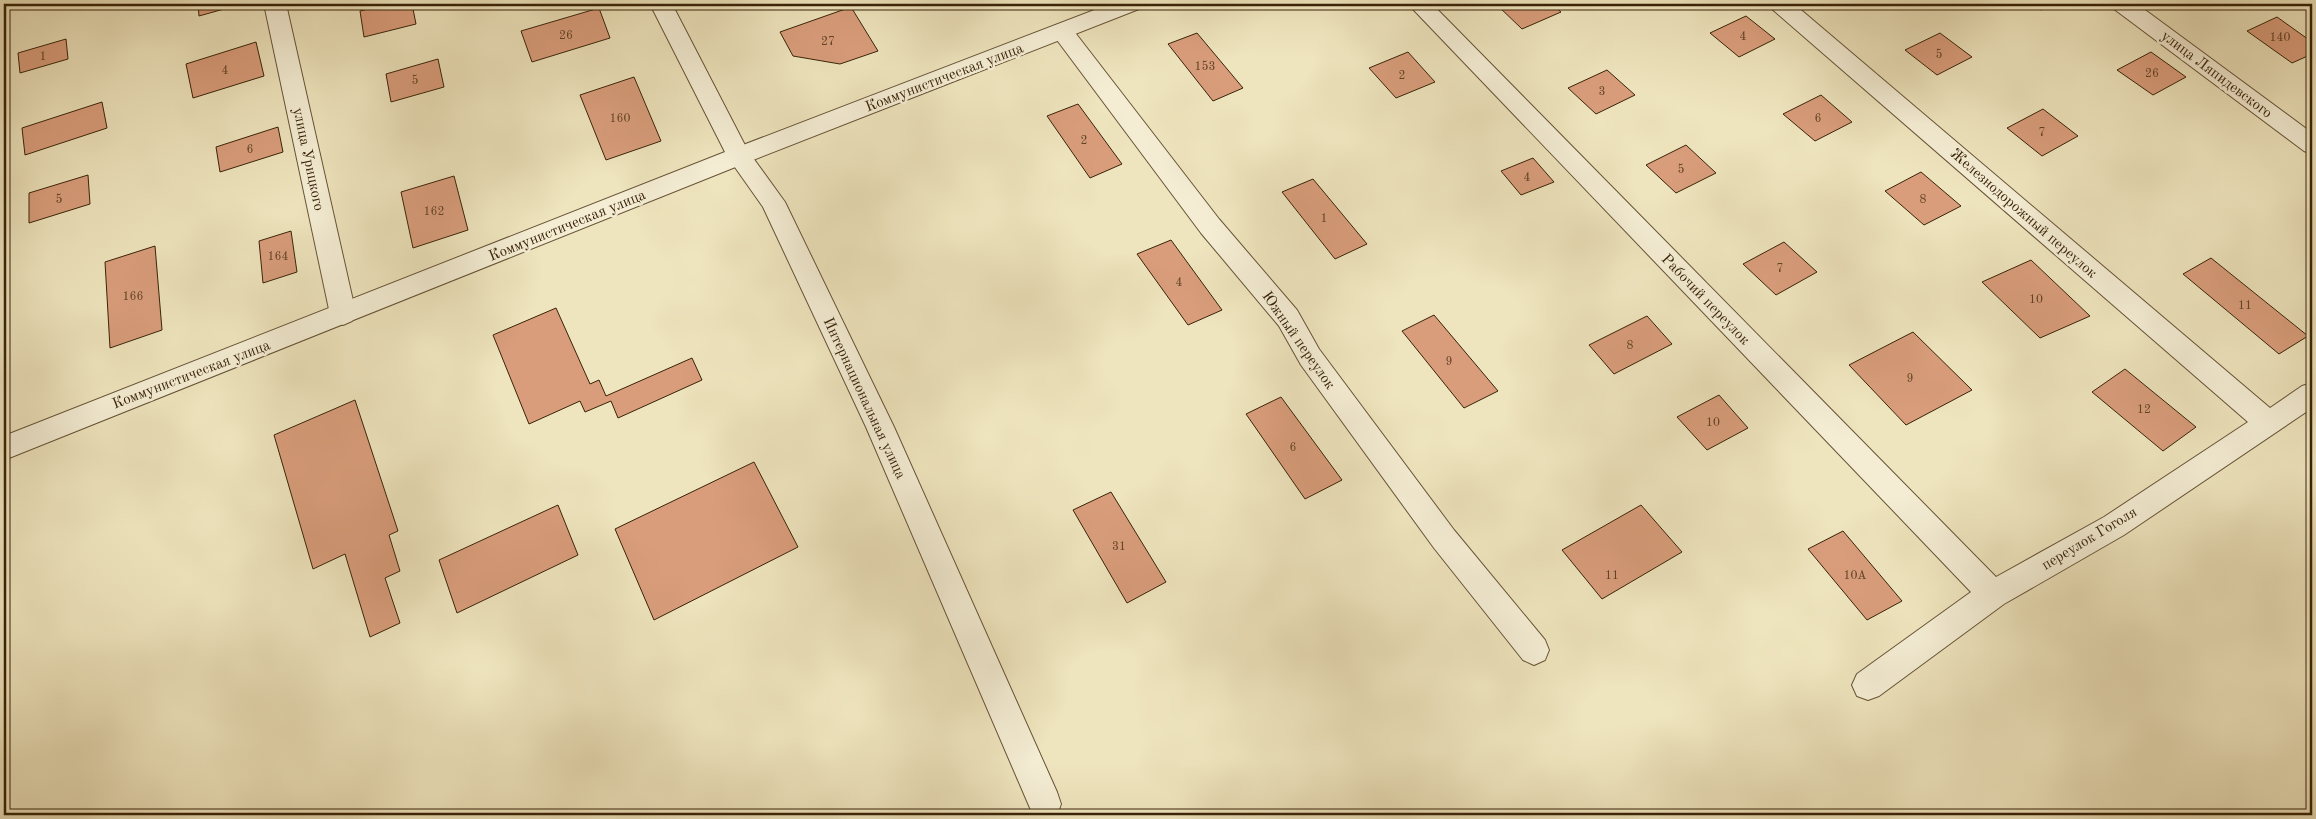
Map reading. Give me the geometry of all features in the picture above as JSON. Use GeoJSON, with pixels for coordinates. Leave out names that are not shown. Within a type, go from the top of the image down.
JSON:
{"type":"FeatureCollection","features":[{"type":"Feature","properties":{"kind":"street","name":"улица Урицкого"},"geometry":{"type":"LineString","coordinates":[[275,4],[343,314]]}},
{"type":"Feature","properties":{"kind":"street","name":"Интернациональная улица"},"geometry":{"type":"LineString","coordinates":[[661,4],[739,156],[773,202],[863,391],[1046,804]]}},
{"type":"Feature","properties":{"kind":"street","name":"Коммунистическая улица"},"geometry":{"type":"LineString","coordinates":[[4,448],[739,156],[1131,4]]}},
{"type":"Feature","properties":{"kind":"street","name":"Рабочий переулок"},"geometry":{"type":"LineString","coordinates":[[1419,4],[1992,594]]}},
{"type":"Feature","properties":{"kind":"street","name":"Железнодорожный переулок"},"geometry":{"type":"LineString","coordinates":[[1780,4],[2267,422]]}},
{"type":"Feature","properties":{"kind":"street","name":"улица Ляпидевского"},"geometry":{"type":"LineString","coordinates":[[2122,4],[2306,133]]}},
{"type":"Feature","properties":{"kind":"street","name":"Южный переулок"},"geometry":{"type":"LineString","coordinates":[[1062,31],[1210,226],[1288,318],[1310,357],[1438,531],[1534,650]]}},
{"type":"Feature","properties":{"kind":"street","name":"переулок Гоголя"},"geometry":{"type":"LineString","coordinates":[[1868,685],[1992,594],[2114,526],[2267,422],[2312,394]]}},
{"type":"Feature","properties":{"kind":"building"},"geometry":{"type":"Polygon","coordinates":[[[198,4],[242,4],[199,16],[198,4]]]}},
{"type":"Feature","properties":{"kind":"building"},"geometry":{"type":"Polygon","coordinates":[[[388,4],[412,4],[416,24],[364,37],[360,11],[388,4]]]}},
{"type":"Feature","properties":{"kind":"building"},"geometry":{"type":"Polygon","coordinates":[[[1552,4],[1561,12],[1522,29],[1497,5],[1552,4]]]}},
{"type":"Feature","properties":{"kind":"building"},"geometry":{"type":"Polygon","coordinates":[[[2032,4],[2053,4],[2041,10],[2032,4]]]}},
{"type":"Feature","properties":{"kind":"building"},"geometry":{"type":"Polygon","coordinates":[[[851,7],[878,51],[840,64],[793,56],[780,32],[851,7]]]}},
{"type":"Feature","properties":{"kind":"building"},"geometry":{"type":"Polygon","coordinates":[[[599,8],[610,38],[532,62],[521,31],[599,8]]]}},
{"type":"Feature","properties":{"kind":"building"},"geometry":{"type":"Polygon","coordinates":[[[1746,16],[1775,39],[1739,57],[1710,33],[1746,16]]]}},
{"type":"Feature","properties":{"kind":"building"},"geometry":{"type":"Polygon","coordinates":[[[2277,17],[2312,42],[2312,54],[2292,63],[2247,31],[2277,17]]]}},
{"type":"Feature","properties":{"kind":"building"},"geometry":{"type":"Polygon","coordinates":[[[1197,33],[1243,88],[1213,101],[1168,44],[1197,33]]]}},
{"type":"Feature","properties":{"kind":"building"},"geometry":{"type":"Polygon","coordinates":[[[1940,33],[1972,57],[1937,75],[1905,50],[1940,33]]]}},
{"type":"Feature","properties":{"kind":"building"},"geometry":{"type":"Polygon","coordinates":[[[66,39],[68,59],[20,73],[18,53],[66,39]]]}},
{"type":"Feature","properties":{"kind":"building"},"geometry":{"type":"Polygon","coordinates":[[[256,42],[264,76],[193,98],[186,64],[256,42]]]}},
{"type":"Feature","properties":{"kind":"building"},"geometry":{"type":"Polygon","coordinates":[[[1408,52],[1435,82],[1396,98],[1369,68],[1408,52]]]}},
{"type":"Feature","properties":{"kind":"building"},"geometry":{"type":"Polygon","coordinates":[[[2151,52],[2186,77],[2153,95],[2117,70],[2151,52]]]}},
{"type":"Feature","properties":{"kind":"building"},"geometry":{"type":"Polygon","coordinates":[[[438,59],[444,87],[391,102],[386,74],[438,59]]]}},
{"type":"Feature","properties":{"kind":"building"},"geometry":{"type":"Polygon","coordinates":[[[1607,70],[1635,95],[1596,114],[1568,88],[1607,70]]]}},
{"type":"Feature","properties":{"kind":"building"},"geometry":{"type":"Polygon","coordinates":[[[634,77],[661,141],[606,160],[580,95],[634,77]]]}},
{"type":"Feature","properties":{"kind":"building"},"geometry":{"type":"Polygon","coordinates":[[[1821,95],[1852,122],[1815,141],[1783,114],[1821,95]]]}},
{"type":"Feature","properties":{"kind":"building"},"geometry":{"type":"Polygon","coordinates":[[[102,102],[107,128],[25,155],[22,128],[102,102]]]}},
{"type":"Feature","properties":{"kind":"building"},"geometry":{"type":"Polygon","coordinates":[[[1078,104],[1122,164],[1090,178],[1047,116],[1078,104]]]}},
{"type":"Feature","properties":{"kind":"building"},"geometry":{"type":"Polygon","coordinates":[[[2043,109],[2078,136],[2042,156],[2007,128],[2043,109]]]}},
{"type":"Feature","properties":{"kind":"building"},"geometry":{"type":"Polygon","coordinates":[[[278,127],[283,152],[220,172],[216,147],[278,127]]]}},
{"type":"Feature","properties":{"kind":"building"},"geometry":{"type":"Polygon","coordinates":[[[1686,145],[1716,173],[1676,193],[1646,165],[1686,145]]]}},
{"type":"Feature","properties":{"kind":"building"},"geometry":{"type":"Polygon","coordinates":[[[1533,158],[1554,182],[1521,195],[1501,171],[1533,158]]]}},
{"type":"Feature","properties":{"kind":"building"},"geometry":{"type":"Polygon","coordinates":[[[1921,172],[1961,206],[1924,225],[1885,191],[1921,172]]]}},
{"type":"Feature","properties":{"kind":"building"},"geometry":{"type":"Polygon","coordinates":[[[88,175],[90,204],[29,223],[29,193],[88,175]]]}},
{"type":"Feature","properties":{"kind":"building"},"geometry":{"type":"Polygon","coordinates":[[[454,176],[468,230],[413,248],[401,192],[454,176]]]}},
{"type":"Feature","properties":{"kind":"building"},"geometry":{"type":"Polygon","coordinates":[[[1313,179],[1367,244],[1335,259],[1282,192],[1313,179]]]}},
{"type":"Feature","properties":{"kind":"building"},"geometry":{"type":"Polygon","coordinates":[[[291,231],[297,272],[263,283],[259,241],[291,231]]]}},
{"type":"Feature","properties":{"kind":"building"},"geometry":{"type":"Polygon","coordinates":[[[1171,240],[1222,310],[1188,325],[1137,254],[1171,240]]]}},
{"type":"Feature","properties":{"kind":"building"},"geometry":{"type":"Polygon","coordinates":[[[1784,242],[1817,272],[1776,295],[1743,264],[1784,242]]]}},
{"type":"Feature","properties":{"kind":"building"},"geometry":{"type":"Polygon","coordinates":[[[155,246],[162,330],[110,348],[105,262],[155,246]]]}},
{"type":"Feature","properties":{"kind":"building"},"geometry":{"type":"Polygon","coordinates":[[[2211,258],[2308,336],[2279,354],[2183,274],[2211,258]]]}},
{"type":"Feature","properties":{"kind":"building"},"geometry":{"type":"Polygon","coordinates":[[[2031,260],[2090,316],[2040,338],[1982,282],[2031,260]]]}},
{"type":"Feature","properties":{"kind":"building"},"geometry":{"type":"Polygon","coordinates":[[[556,308],[590,384],[599,380],[606,396],[692,358],[702,380],[618,418],[611,401],[585,412],[580,401],[529,424],[493,335],[556,308]]]}},
{"type":"Feature","properties":{"kind":"building"},"geometry":{"type":"Polygon","coordinates":[[[1434,315],[1498,391],[1464,408],[1402,331],[1434,315]]]}},
{"type":"Feature","properties":{"kind":"building"},"geometry":{"type":"Polygon","coordinates":[[[1647,316],[1672,344],[1614,374],[1589,345],[1647,316]]]}},
{"type":"Feature","properties":{"kind":"building"},"geometry":{"type":"Polygon","coordinates":[[[1913,332],[1972,390],[1906,425],[1849,365],[1913,332]]]}},
{"type":"Feature","properties":{"kind":"building"},"geometry":{"type":"Polygon","coordinates":[[[2125,369],[2196,427],[2163,451],[2092,392],[2125,369]]]}},
{"type":"Feature","properties":{"kind":"building"},"geometry":{"type":"Polygon","coordinates":[[[1719,395],[1748,428],[1707,450],[1677,417],[1719,395]]]}},
{"type":"Feature","properties":{"kind":"building"},"geometry":{"type":"Polygon","coordinates":[[[1281,397],[1342,480],[1305,499],[1246,414],[1281,397]]]}},
{"type":"Feature","properties":{"kind":"building"},"geometry":{"type":"Polygon","coordinates":[[[355,400],[398,531],[389,535],[400,571],[385,578],[400,623],[370,637],[345,554],[313,569],[274,435],[355,400]]]}},
{"type":"Feature","properties":{"kind":"building"},"geometry":{"type":"Polygon","coordinates":[[[754,462],[798,547],[654,620],[615,529],[754,462]]]}},
{"type":"Feature","properties":{"kind":"building"},"geometry":{"type":"Polygon","coordinates":[[[1111,492],[1166,582],[1127,603],[1073,510],[1111,492]]]}},
{"type":"Feature","properties":{"kind":"building"},"geometry":{"type":"Polygon","coordinates":[[[558,505],[578,555],[457,613],[439,560],[558,505]]]}},
{"type":"Feature","properties":{"kind":"building"},"geometry":{"type":"Polygon","coordinates":[[[1641,505],[1682,552],[1602,599],[1562,550],[1641,505]]]}},
{"type":"Feature","properties":{"kind":"building"},"geometry":{"type":"Polygon","coordinates":[[[1843,531],[1902,601],[1867,620],[1808,549],[1843,531]]]}}]}
